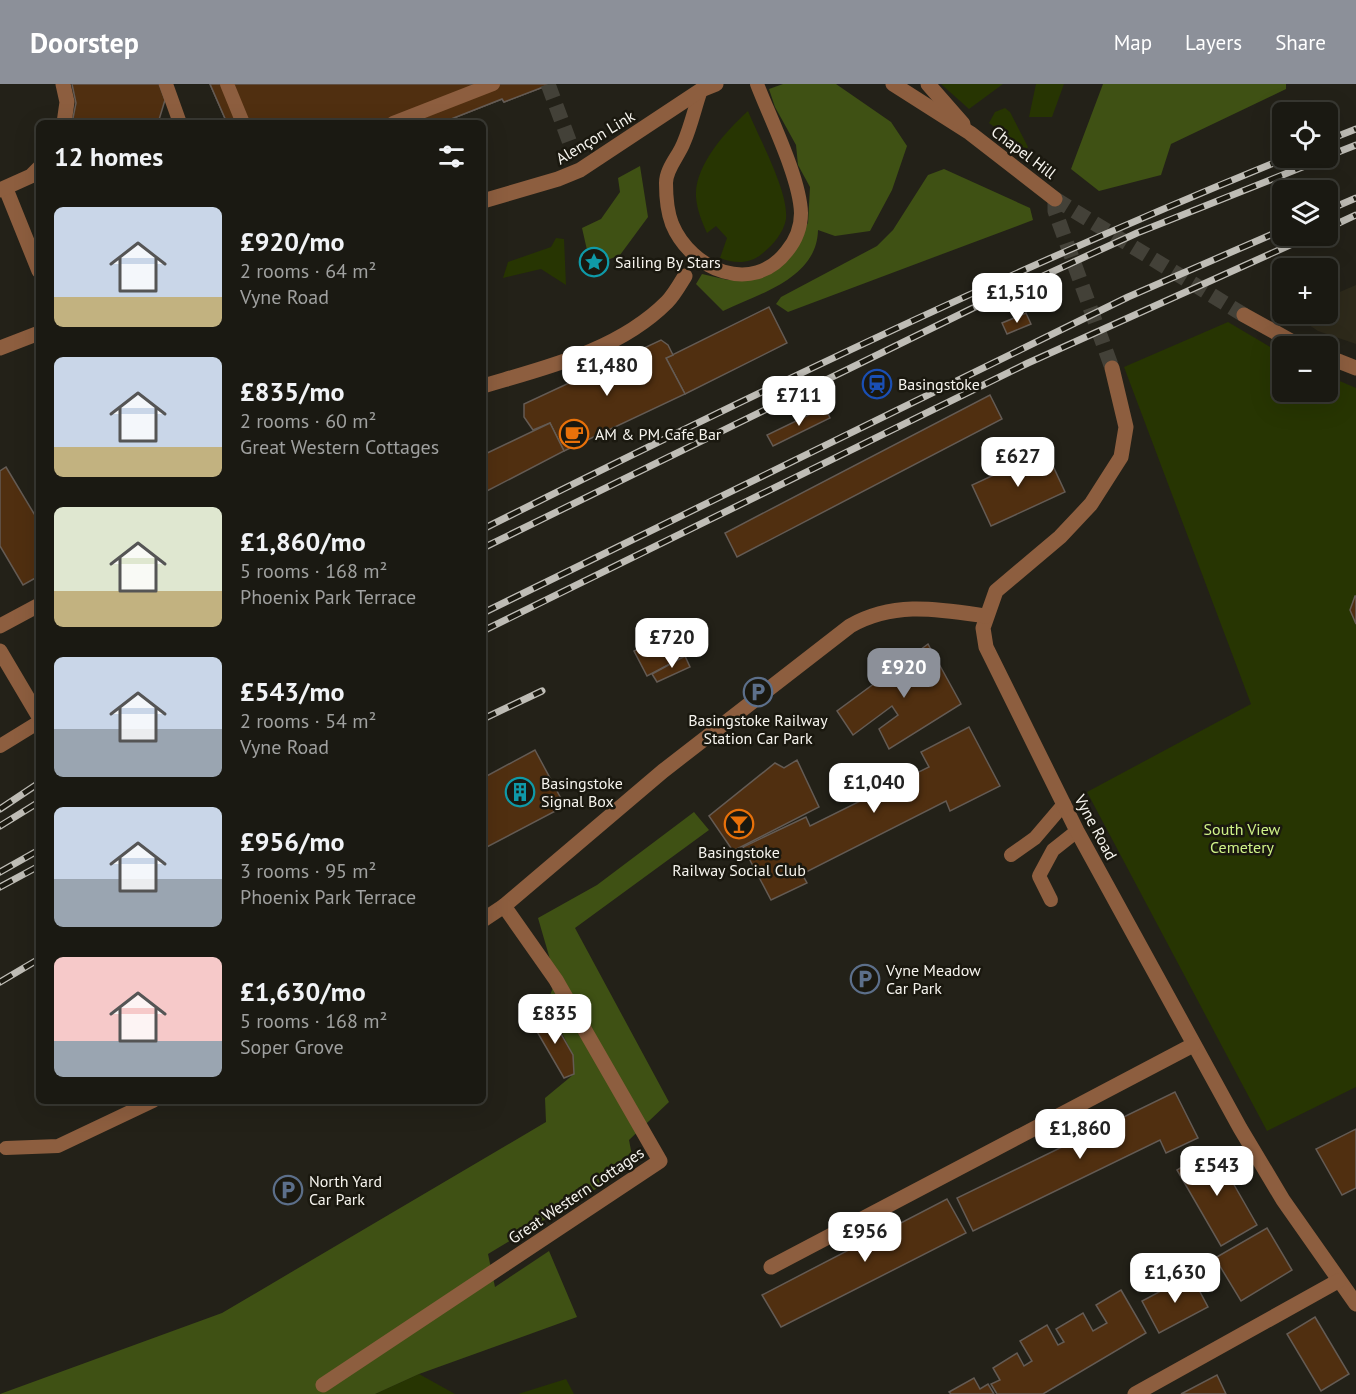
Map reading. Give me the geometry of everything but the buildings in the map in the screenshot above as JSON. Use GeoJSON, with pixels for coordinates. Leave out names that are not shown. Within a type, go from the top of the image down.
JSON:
{"type":"FeatureCollection","features":[{"type":"Feature","properties":{"kind":"street"},"geometry":{"type":"LineString","coordinates":[[63,84],[67,102],[64,120]]}},
{"type":"Feature","properties":{"kind":"street","name":"Alençon Link"},"geometry":{"type":"LineString","coordinates":[[486,200],[558,179],[580,170],[701,90],[716,84]]}},
{"type":"Feature","properties":{"kind":"street","name":"Chapel Hill"},"geometry":{"type":"LineString","coordinates":[[892,84],[970,134],[1055,199]]}},
{"type":"Feature","properties":{"kind":"street","name":"Chapel Hill"},"geometry":{"type":"LineString","coordinates":[[928,84],[970,134]]}},
{"type":"Feature","properties":{"kind":"street"},"geometry":{"type":"LineString","coordinates":[[36,171],[31,176],[3,189],[36,264]]}},
{"type":"Feature","properties":{"kind":"street"},"geometry":{"type":"LineString","coordinates":[[486,385],[534,373],[604,344],[632,329],[667,302],[686,276]]}},
{"type":"Feature","properties":{"kind":"street"},"geometry":{"type":"LineString","coordinates":[[1244,315],[1282,336]]}},
{"type":"Feature","properties":{"kind":"street"},"geometry":{"type":"LineString","coordinates":[[0,348],[36,334]]}},
{"type":"Feature","properties":{"kind":"street"},"geometry":{"type":"LineString","coordinates":[[1338,361],[1356,368]]}},
{"type":"Feature","properties":{"kind":"street","name":"Vyne Road"},"geometry":{"type":"LineString","coordinates":[[1112,369],[1126,427],[1117,464],[1091,504],[1060,537],[996,591],[986,616],[984,638],[992,661],[1077,831],[1193,1045],[1283,1200],[1356,1304]]}},
{"type":"Feature","properties":{"kind":"street"},"geometry":{"type":"LineString","coordinates":[[0,626],[36,607]]}},
{"type":"Feature","properties":{"kind":"street"},"geometry":{"type":"LineString","coordinates":[[486,918],[504,906],[663,771],[850,626],[872,614],[922,608],[986,616]]}},
{"type":"Feature","properties":{"kind":"street"},"geometry":{"type":"LineString","coordinates":[[0,651],[36,712]]}},
{"type":"Feature","properties":{"kind":"street","name":"Great Western Cottages"},"geometry":{"type":"LineString","coordinates":[[323,1385],[660,1161],[556,980],[504,906]]}},
{"type":"Feature","properties":{"kind":"street"},"geometry":{"type":"LineString","coordinates":[[771,1267],[1193,1045]]}},
{"type":"Feature","properties":{"kind":"street"},"geometry":{"type":"LineString","coordinates":[[1135,1394],[1338,1281]]}},
{"type":"Feature","properties":{"kind":"lane"},"geometry":{"type":"LineString","coordinates":[[166,84],[179,120]]}},
{"type":"Feature","properties":{"kind":"lane"},"geometry":{"type":"LineString","coordinates":[[227,84],[242,120]]}},
{"type":"Feature","properties":{"kind":"lane"},"geometry":{"type":"LineString","coordinates":[[401,120],[493,84]]}},
{"type":"Feature","properties":{"kind":"lane"},"geometry":{"type":"LineString","coordinates":[[701,90],[684,144],[665,180],[668,208],[672,226],[694,256],[716,271],[734,276],[769,269],[794,242],[799,228],[800,201],[757,84]]}},
{"type":"Feature","properties":{"kind":"lane"},"geometry":{"type":"LineString","coordinates":[[0,746],[36,724]]}},
{"type":"Feature","properties":{"kind":"lane"},"geometry":{"type":"LineString","coordinates":[[1011,855],[1035,838],[1064,804]]}},
{"type":"Feature","properties":{"kind":"lane"},"geometry":{"type":"LineString","coordinates":[[1051,900],[1039,876],[1053,850],[1077,831]]}},
{"type":"Feature","properties":{"kind":"lane"},"geometry":{"type":"LineString","coordinates":[[6,1148],[58,1146],[147,1104]]}},
{"type":"Feature","properties":{"kind":"shaded area"},"geometry":{"type":"Polygon","coordinates":[[[1356,285],[1356,344],[1318,331],[1308,324],[1338,324],[1338,293],[1356,285]]]}},
{"type":"Feature","properties":{"kind":"green space"},"geometry":{"type":"Polygon","coordinates":[[[783,84],[836,84],[891,122],[907,146],[892,190],[870,231],[835,236],[818,230],[815,247],[798,272],[769,290],[723,311],[696,284],[702,274],[728,280],[756,278],[774,272],[808,223],[810,187],[798,165],[796,145],[775,107],[769,89],[783,84]]]}},
{"type":"Feature","properties":{"kind":"green space"},"geometry":{"type":"Polygon","coordinates":[[[941,84],[1003,84],[969,109],[941,84]]]}},
{"type":"Feature","properties":{"kind":"green space"},"geometry":{"type":"Polygon","coordinates":[[[1036,84],[1064,84],[1052,117],[1029,117],[1036,84]]]}},
{"type":"Feature","properties":{"kind":"green space"},"geometry":{"type":"Polygon","coordinates":[[[1103,84],[1286,84],[1286,89],[1171,144],[1161,175],[1099,191],[1071,169],[1103,84]]]}},
{"type":"Feature","properties":{"kind":"green space"},"geometry":{"type":"Polygon","coordinates":[[[1005,108],[1010,112],[1028,147],[1026,150],[989,123],[995,112],[1005,108]]]}},
{"type":"Feature","properties":{"kind":"green space"},"geometry":{"type":"Polygon","coordinates":[[[748,111],[778,180],[786,208],[786,219],[780,233],[767,250],[748,261],[737,262],[720,258],[727,238],[716,226],[707,233],[697,207],[696,197],[700,173],[706,161],[721,139],[748,111]]]}},
{"type":"Feature","properties":{"kind":"green space"},"geometry":{"type":"Polygon","coordinates":[[[640,166],[648,217],[620,255],[605,261],[587,250],[582,228],[601,219],[620,192],[618,178],[640,166]]]}},
{"type":"Feature","properties":{"kind":"green space"},"geometry":{"type":"Polygon","coordinates":[[[944,169],[1030,208],[1033,220],[788,312],[776,304],[781,297],[877,246],[893,230],[928,175],[944,169]]]}},
{"type":"Feature","properties":{"kind":"green space"},"geometry":{"type":"Polygon","coordinates":[[[556,238],[564,239],[566,285],[541,269],[503,278],[508,262],[551,247],[556,238]]]}},
{"type":"Feature","properties":{"kind":"green space","name":"South View Cemetery"},"geometry":{"type":"Polygon","coordinates":[[[1228,322],[1272,348],[1272,402],[1338,402],[1338,380],[1356,388],[1356,1087],[1267,1131],[1087,792],[1251,704],[1124,367],[1228,322]]]}},
{"type":"Feature","properties":{"kind":"green space"},"geometry":{"type":"Polygon","coordinates":[[[694,812],[709,830],[575,928],[669,1102],[629,1140],[634,1166],[488,1254],[495,1287],[549,1251],[577,1317],[419,1374],[375,1394],[0,1394],[222,1313],[546,1122],[545,1098],[574,1074],[573,1055],[547,1003],[556,980],[538,918],[597,885],[694,812]]]}},
{"type":"Feature","properties":{"kind":"green space"},"geometry":{"type":"Polygon","coordinates":[[[419,1374],[455,1394],[375,1394],[419,1374]]]}},
{"type":"Feature","properties":{"kind":"green space"},"geometry":{"type":"Polygon","coordinates":[[[566,1379],[574,1394],[518,1394],[566,1379]]]}},
{"type":"Feature","properties":{"kind":"tunnel"},"geometry":{"type":"LineString","coordinates":[[548,84],[574,154]]}},
{"type":"Feature","properties":{"kind":"tunnel"},"geometry":{"type":"LineString","coordinates":[[1055,199],[1055,211],[1112,368]]}},
{"type":"Feature","properties":{"kind":"tunnel"},"geometry":{"type":"LineString","coordinates":[[1055,199],[1244,315]]}},
{"type":"Feature","properties":{"kind":"railway"},"geometry":{"type":"LineString","coordinates":[[1338,136],[1356,129]]}},
{"type":"Feature","properties":{"kind":"railway"},"geometry":{"type":"LineString","coordinates":[[1338,152],[1356,145]]}},
{"type":"Feature","properties":{"kind":"railway"},"geometry":{"type":"LineString","coordinates":[[486,528],[681,431],[981,289],[1272,164]]}},
{"type":"Feature","properties":{"kind":"railway"},"geometry":{"type":"LineString","coordinates":[[486,547],[973,308],[1137,233],[1300,168]]}},
{"type":"Feature","properties":{"kind":"railway"},"geometry":{"type":"LineString","coordinates":[[1338,206],[1356,198]]}},
{"type":"Feature","properties":{"kind":"railway"},"geometry":{"type":"LineString","coordinates":[[1338,223],[1356,215]]}},
{"type":"Feature","properties":{"kind":"railway"},"geometry":{"type":"LineString","coordinates":[[486,612],[1128,297],[1272,234]]}},
{"type":"Feature","properties":{"kind":"railway"},"geometry":{"type":"LineString","coordinates":[[486,630],[1028,363],[1288,246]]}},
{"type":"Feature","properties":{"kind":"railway"},"geometry":{"type":"LineString","coordinates":[[486,718],[542,691]]}},
{"type":"Feature","properties":{"kind":"railway"},"geometry":{"type":"LineString","coordinates":[[0,809],[36,785]]}},
{"type":"Feature","properties":{"kind":"railway"},"geometry":{"type":"LineString","coordinates":[[0,826],[36,804]]}},
{"type":"Feature","properties":{"kind":"railway"},"geometry":{"type":"LineString","coordinates":[[0,872],[36,852]]}},
{"type":"Feature","properties":{"kind":"railway"},"geometry":{"type":"LineString","coordinates":[[0,887],[36,868]]}},
{"type":"Feature","properties":{"kind":"railway"},"geometry":{"type":"LineString","coordinates":[[0,982],[36,961]]}},
{"type":"Feature","properties":{"kind":"place","name":"Sailing By Stars"},"geometry":{"type":"Point","coordinates":[594,262]}},
{"type":"Feature","properties":{"kind":"place","name":"Basingstoke"},"geometry":{"type":"Point","coordinates":[877,384]}},
{"type":"Feature","properties":{"kind":"place","name":"AM & PM Cafe Bar"},"geometry":{"type":"Point","coordinates":[574,434]}},
{"type":"Feature","properties":{"kind":"place","name":"Basingstoke Railway Station Car Park"},"geometry":{"type":"Point","coordinates":[758,692]}},
{"type":"Feature","properties":{"kind":"place","name":"Basingstoke Signal Box"},"geometry":{"type":"Point","coordinates":[520,792]}},
{"type":"Feature","properties":{"kind":"place","name":"Basingstoke Railway Social Club"},"geometry":{"type":"Point","coordinates":[739,824]}},
{"type":"Feature","properties":{"kind":"place","name":"Vyne Meadow Car Park"},"geometry":{"type":"Point","coordinates":[865,979]}},
{"type":"Feature","properties":{"kind":"place","name":"North Yard Car Park"},"geometry":{"type":"Point","coordinates":[288,1190]}}]}
